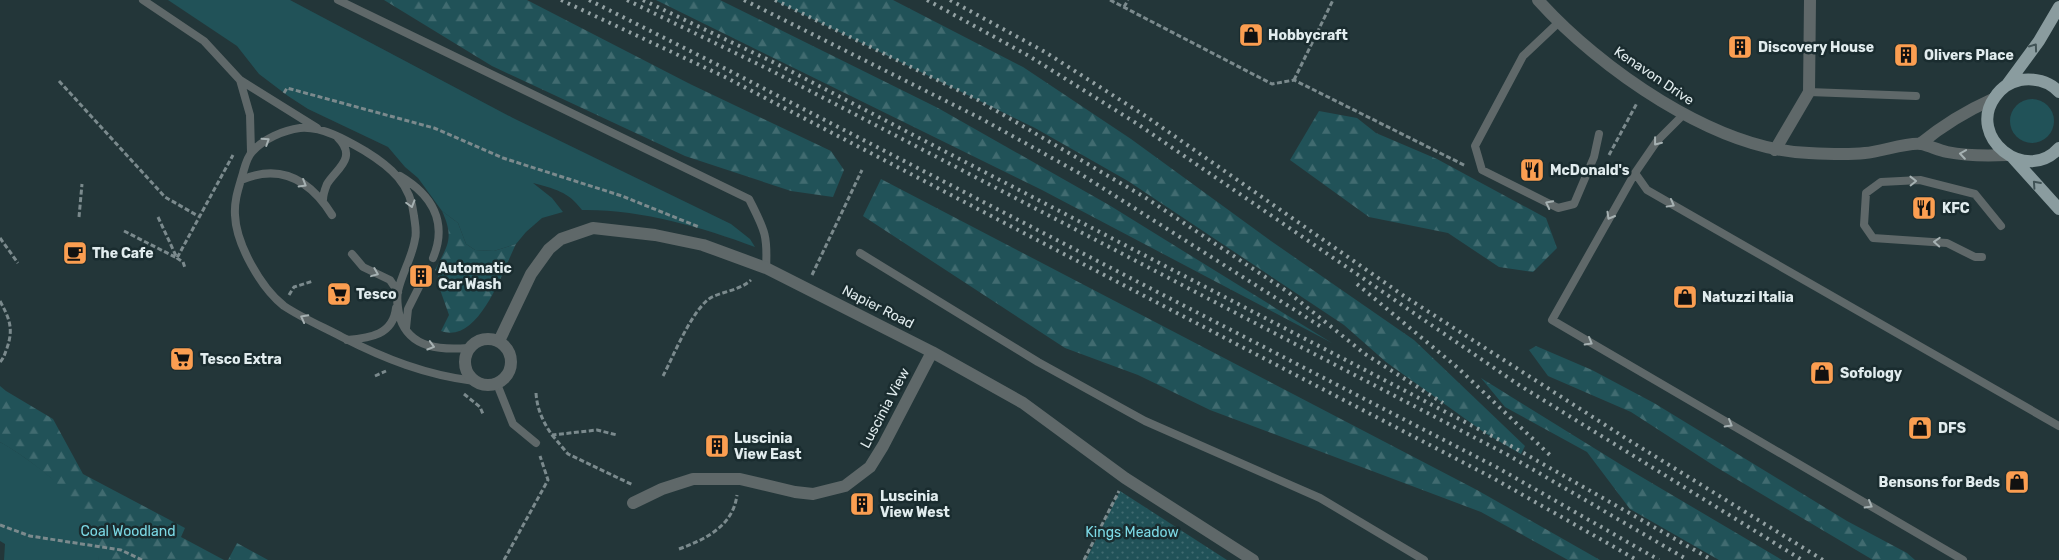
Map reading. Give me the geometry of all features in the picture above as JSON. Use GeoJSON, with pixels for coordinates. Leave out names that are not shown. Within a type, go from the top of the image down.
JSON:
{"type":"FeatureCollection","features":[{"type":"Feature","properties":{"kind":"main road"},"geometry":{"type":"LineString","coordinates":[[2059,6],[2039,41],[2006,86],[1993,99],[1989,110],[1988,126],[1991,138],[1998,147],[2010,157],[2059,210]]}},
{"type":"Feature","properties":{"kind":"main road"},"geometry":{"type":"LineString","coordinates":[[2006,86],[2017,81],[2034,80],[2048,84],[2059,92]]}},
{"type":"Feature","properties":{"kind":"main road"},"geometry":{"type":"LineString","coordinates":[[2010,157],[2024,161],[2035,161],[2046,158],[2059,148]]}},
{"type":"Feature","properties":{"kind":"street","name":"Kenavon Drive"},"geometry":{"type":"LineString","coordinates":[[1538,0],[1558,23],[1583,44],[1644,89],[1684,115],[1722,133],[1775,150],[1808,154],[1866,153],[1920,144],[1946,151],[1978,156],[2010,157]]}},
{"type":"Feature","properties":{"kind":"street"},"geometry":{"type":"LineString","coordinates":[[1775,150],[1809,92],[1810,0]]}},
{"type":"Feature","properties":{"kind":"street"},"geometry":{"type":"LineString","coordinates":[[1920,144],[1940,127],[1993,99]]}},
{"type":"Feature","properties":{"kind":"street","name":"Napier Road"},"geometry":{"type":"LineString","coordinates":[[499,341],[531,274],[549,249],[562,239],[593,228],[656,234],[703,244],[766,268],[932,352],[1022,403],[1125,478],[1252,560]]}},
{"type":"Feature","properties":{"kind":"street"},"geometry":{"type":"LineString","coordinates":[[486,338],[499,341],[508,350],[511,363],[507,376],[496,384],[482,384],[474,381],[469,376],[464,362],[468,348],[479,340],[486,338]]}},
{"type":"Feature","properties":{"kind":"street","name":"Luscinia View"},"geometry":{"type":"LineString","coordinates":[[632,503],[693,479],[740,479],[795,492],[813,494],[845,486],[870,467],[875,460],[932,352]]}},
{"type":"Feature","properties":{"kind":"lane"},"geometry":{"type":"LineString","coordinates":[[143,0],[204,41],[240,80],[318,128],[382,162],[422,192],[436,214],[438,223],[438,241],[433,258]]}},
{"type":"Feature","properties":{"kind":"lane"},"geometry":{"type":"LineString","coordinates":[[338,0],[749,199],[766,233],[768,246],[766,268]]}},
{"type":"Feature","properties":{"kind":"lane"},"geometry":{"type":"LineString","coordinates":[[1558,23],[1523,56],[1476,146],[1482,170],[1558,208],[1574,204],[1594,158],[1600,134]]}},
{"type":"Feature","properties":{"kind":"lane"},"geometry":{"type":"LineString","coordinates":[[240,80],[250,115],[251,152],[235,202],[235,217],[243,248],[268,289],[282,304],[298,315],[372,353],[446,378],[474,381]]}},
{"type":"Feature","properties":{"kind":"lane"},"geometry":{"type":"LineString","coordinates":[[1809,92],[1916,96]]}},
{"type":"Feature","properties":{"kind":"lane"},"geometry":{"type":"LineString","coordinates":[[1684,115],[1657,142],[1635,173],[1552,320],[1962,560]]}},
{"type":"Feature","properties":{"kind":"lane"},"geometry":{"type":"LineString","coordinates":[[251,152],[266,140],[281,133],[299,128],[318,128]]}},
{"type":"Feature","properties":{"kind":"lane"},"geometry":{"type":"LineString","coordinates":[[323,200],[327,184],[340,170],[345,159],[343,144],[337,137]]}},
{"type":"Feature","properties":{"kind":"lane"},"geometry":{"type":"LineString","coordinates":[[241,180],[255,174],[272,172],[284,174],[310,188],[323,200],[332,215]]}},
{"type":"Feature","properties":{"kind":"lane"},"geometry":{"type":"LineString","coordinates":[[1635,173],[1646,190],[2059,426]]}},
{"type":"Feature","properties":{"kind":"lane"},"geometry":{"type":"LineString","coordinates":[[348,340],[368,338],[382,332],[391,325],[395,316],[398,292],[416,238],[414,211],[408,191],[398,175]]}},
{"type":"Feature","properties":{"kind":"lane"},"geometry":{"type":"LineString","coordinates":[[1982,257],[1975,257],[1947,243],[1873,238],[1864,224],[1866,193],[1881,182],[1920,180],[1975,194],[2000,226]]}},
{"type":"Feature","properties":{"kind":"lane"},"geometry":{"type":"LineString","coordinates":[[860,253],[1038,362],[1145,421],[1320,498],[1414,557],[1424,560]]}},
{"type":"Feature","properties":{"kind":"lane"},"geometry":{"type":"LineString","coordinates":[[352,254],[363,267],[390,280],[398,292]]}},
{"type":"Feature","properties":{"kind":"lane"},"geometry":{"type":"LineString","coordinates":[[406,331],[408,309],[418,287]]}},
{"type":"Feature","properties":{"kind":"lane"},"geometry":{"type":"LineString","coordinates":[[397,304],[402,323],[406,331],[413,338],[431,348],[468,348]]}},
{"type":"Feature","properties":{"kind":"lane"},"geometry":{"type":"LineString","coordinates":[[496,384],[513,424],[536,443]]}},
{"type":"Feature","properties":{"kind":"path"},"geometry":{"type":"LineString","coordinates":[[1110,0],[1272,84],[1294,80],[1472,169]]}},
{"type":"Feature","properties":{"kind":"path"},"geometry":{"type":"LineString","coordinates":[[1124,8],[1128,0]]}},
{"type":"Feature","properties":{"kind":"path"},"geometry":{"type":"LineString","coordinates":[[1294,80],[1333,0]]}},
{"type":"Feature","properties":{"kind":"path"},"geometry":{"type":"LineString","coordinates":[[59,81],[165,197],[198,216]]}},
{"type":"Feature","properties":{"kind":"path"},"geometry":{"type":"LineString","coordinates":[[286,88],[434,128],[503,158],[622,196],[698,226],[703,244]]}},
{"type":"Feature","properties":{"kind":"path"},"geometry":{"type":"LineString","coordinates":[[1607,159],[1644,89]]}},
{"type":"Feature","properties":{"kind":"path"},"geometry":{"type":"LineString","coordinates":[[177,258],[198,216],[236,149]]}},
{"type":"Feature","properties":{"kind":"path"},"geometry":{"type":"LineString","coordinates":[[806,288],[862,170]]}},
{"type":"Feature","properties":{"kind":"path"},"geometry":{"type":"LineString","coordinates":[[79,217],[82,184]]}},
{"type":"Feature","properties":{"kind":"path"},"geometry":{"type":"LineString","coordinates":[[158,217],[177,258]]}},
{"type":"Feature","properties":{"kind":"path"},"geometry":{"type":"LineString","coordinates":[[124,231],[177,258],[183,262],[185,268]]}},
{"type":"Feature","properties":{"kind":"path"},"geometry":{"type":"LineString","coordinates":[[0,238],[18,263]]}},
{"type":"Feature","properties":{"kind":"path"},"geometry":{"type":"LineString","coordinates":[[663,376],[696,312],[710,298],[745,285],[766,268]]}},
{"type":"Feature","properties":{"kind":"path"},"geometry":{"type":"LineString","coordinates":[[0,300],[9,318],[11,336],[3,359],[0,362]]}},
{"type":"Feature","properties":{"kind":"path"},"geometry":{"type":"LineString","coordinates":[[536,393],[536,402],[544,424],[568,454],[652,494]]}},
{"type":"Feature","properties":{"kind":"path"},"geometry":{"type":"LineString","coordinates":[[552,435],[597,430],[617,435]]}},
{"type":"Feature","properties":{"kind":"path"},"geometry":{"type":"LineString","coordinates":[[504,560],[548,480],[536,443]]}},
{"type":"Feature","properties":{"kind":"path"},"geometry":{"type":"LineString","coordinates":[[1084,560],[1125,478]]}},
{"type":"Feature","properties":{"kind":"path"},"geometry":{"type":"LineString","coordinates":[[679,549],[704,539],[722,527],[736,504],[740,479]]}},
{"type":"Feature","properties":{"kind":"path"},"geometry":{"type":"LineString","coordinates":[[0,525],[30,536],[121,550],[142,560]]}},
{"type":"Feature","properties":{"kind":"green space"},"geometry":{"type":"Polygon","coordinates":[[[168,0],[290,0],[513,118],[731,224],[750,239],[755,247],[692,226],[648,216],[604,210],[582,210],[566,195],[554,189],[533,183],[552,198],[563,212],[542,218],[516,244],[494,251],[475,250],[466,244],[458,223],[442,211],[418,178],[405,167],[388,147],[308,109],[288,96],[259,74],[237,46],[168,0]]]}},
{"type":"Feature","properties":{"kind":"green space"},"geometry":{"type":"Polygon","coordinates":[[[384,0],[527,0],[690,84],[831,151],[844,170],[833,197],[791,191],[685,156],[492,66],[384,0]]]}},
{"type":"Feature","properties":{"kind":"green space"},"geometry":{"type":"Polygon","coordinates":[[[656,0],[720,0],[938,108],[1109,205],[1332,343],[1042,190],[656,0]]]}},
{"type":"Feature","properties":{"kind":"green space"},"geometry":{"type":"Polygon","coordinates":[[[774,0],[893,0],[1023,67],[1131,139],[1271,241],[1414,340],[1525,446],[1521,454],[1485,433],[1386,362],[1344,325],[1128,181],[1035,128],[774,0]]]}},
{"type":"Feature","properties":{"kind":"green space"},"geometry":{"type":"Polygon","coordinates":[[[2028,99],[2036,99],[2048,105],[2054,121],[2048,137],[2036,143],[2028,143],[2016,137],[2010,125],[2010,117],[2016,105],[2028,99]]]}},
{"type":"Feature","properties":{"kind":"green space"},"geometry":{"type":"Polygon","coordinates":[[[1319,111],[1357,118],[1376,133],[1437,159],[1546,218],[1557,248],[1533,272],[1499,267],[1448,233],[1369,217],[1290,160],[1319,111]]]}},
{"type":"Feature","properties":{"kind":"green space"},"geometry":{"type":"Polygon","coordinates":[[[881,179],[1477,490],[1600,560],[1568,560],[1481,512],[1210,410],[1138,375],[1065,348],[863,216],[881,179]]]}},
{"type":"Feature","properties":{"kind":"green space"},"geometry":{"type":"Polygon","coordinates":[[[442,211],[458,223],[466,244],[475,250],[494,251],[516,244],[497,287],[488,302],[467,327],[455,332],[441,331],[449,315],[437,281],[439,272],[435,270],[446,248],[449,236],[442,211]]]}},
{"type":"Feature","properties":{"kind":"green space"},"geometry":{"type":"Polygon","coordinates":[[[1536,346],[1592,370],[1654,403],[1847,521],[1907,553],[1915,560],[1873,560],[1716,467],[1631,412],[1548,376],[1529,350],[1536,346]]]}},
{"type":"Feature","properties":{"kind":"green space"},"geometry":{"type":"Polygon","coordinates":[[[1481,378],[1623,466],[1782,560],[1719,560],[1630,509],[1587,452],[1505,407],[1481,378]]]}},
{"type":"Feature","properties":{"kind":"green space","name":"Coal Woodland"},"geometry":{"type":"Polygon","coordinates":[[[0,386],[53,419],[83,474],[185,528],[181,537],[224,560],[99,560],[99,557],[90,552],[97,536],[81,509],[42,470],[0,442],[0,386]]]}},
{"type":"Feature","properties":{"kind":"green space"},"geometry":{"type":"Polygon","coordinates":[[[0,442],[24,457],[51,478],[85,511],[96,531],[99,560],[4,560],[5,544],[0,541],[0,442]]]}},
{"type":"Feature","properties":{"kind":"green space","name":"Kings Meadow"},"geometry":{"type":"Polygon","coordinates":[[[1120,491],[1227,560],[1086,560],[1120,491]]]}},
{"type":"Feature","properties":{"kind":"green space"},"geometry":{"type":"Polygon","coordinates":[[[237,543],[268,560],[228,560],[237,543]]]}},
{"type":"Feature","properties":{"kind":"railway"},"geometry":{"type":"LineString","coordinates":[[561,0],[725,77],[1493,478],[1637,560]]}},
{"type":"Feature","properties":{"kind":"railway"},"geometry":{"type":"LineString","coordinates":[[589,0],[1498,468],[1659,560]]}},
{"type":"Feature","properties":{"kind":"railway"},"geometry":{"type":"LineString","coordinates":[[627,0],[770,70],[1508,455],[1688,560]]}},
{"type":"Feature","properties":{"kind":"railway"},"geometry":{"type":"LineString","coordinates":[[643,0],[775,63],[1513,447],[1712,560]]}},
{"type":"Feature","properties":{"kind":"railway"},"geometry":{"type":"LineString","coordinates":[[744,0],[980,118],[1079,173],[1320,326]]}},
{"type":"Feature","properties":{"kind":"railway"},"geometry":{"type":"LineString","coordinates":[[775,0],[978,100],[1146,198],[1288,292],[1365,354],[1443,403]]}},
{"type":"Feature","properties":{"kind":"railway"},"geometry":{"type":"LineString","coordinates":[[927,0],[1029,56],[1136,123],[1519,385],[1802,560]]}},
{"type":"Feature","properties":{"kind":"railway"},"geometry":{"type":"LineString","coordinates":[[950,0],[1045,52],[1147,117],[1404,296],[1627,439],[1823,560]]}},
{"type":"Feature","properties":{"kind":"railway"},"geometry":{"type":"LineString","coordinates":[[1357,284],[1458,368],[1553,458]]}},
{"type":"Feature","properties":{"kind":"place","name":"Hobbycraft"},"geometry":{"type":"Point","coordinates":[1251,35]}},
{"type":"Feature","properties":{"kind":"place","name":"Discovery House"},"geometry":{"type":"Point","coordinates":[1740,47]}},
{"type":"Feature","properties":{"kind":"place","name":"Olivers Place"},"geometry":{"type":"Point","coordinates":[1906,55]}},
{"type":"Feature","properties":{"kind":"place","name":"McDonald's"},"geometry":{"type":"Point","coordinates":[1532,170]}},
{"type":"Feature","properties":{"kind":"place","name":"KFC"},"geometry":{"type":"Point","coordinates":[1924,208]}},
{"type":"Feature","properties":{"kind":"place","name":"The Cafe"},"geometry":{"type":"Point","coordinates":[75,253]}},
{"type":"Feature","properties":{"kind":"place","name":"Automatic Car Wash"},"geometry":{"type":"Point","coordinates":[421,276]}},
{"type":"Feature","properties":{"kind":"place","name":"Tesco"},"geometry":{"type":"Point","coordinates":[339,294]}},
{"type":"Feature","properties":{"kind":"place","name":"Natuzzi Italia"},"geometry":{"type":"Point","coordinates":[1685,297]}},
{"type":"Feature","properties":{"kind":"place","name":"Tesco Extra"},"geometry":{"type":"Point","coordinates":[182,359]}},
{"type":"Feature","properties":{"kind":"place","name":"Sofology"},"geometry":{"type":"Point","coordinates":[1822,373]}},
{"type":"Feature","properties":{"kind":"place","name":"DFS"},"geometry":{"type":"Point","coordinates":[1920,428]}},
{"type":"Feature","properties":{"kind":"place","name":"Luscinia View East"},"geometry":{"type":"Point","coordinates":[717,446]}},
{"type":"Feature","properties":{"kind":"place","name":"Bensons for Beds"},"geometry":{"type":"Point","coordinates":[2017,482]}},
{"type":"Feature","properties":{"kind":"place","name":"Luscinia View West"},"geometry":{"type":"Point","coordinates":[862,504]}}]}
